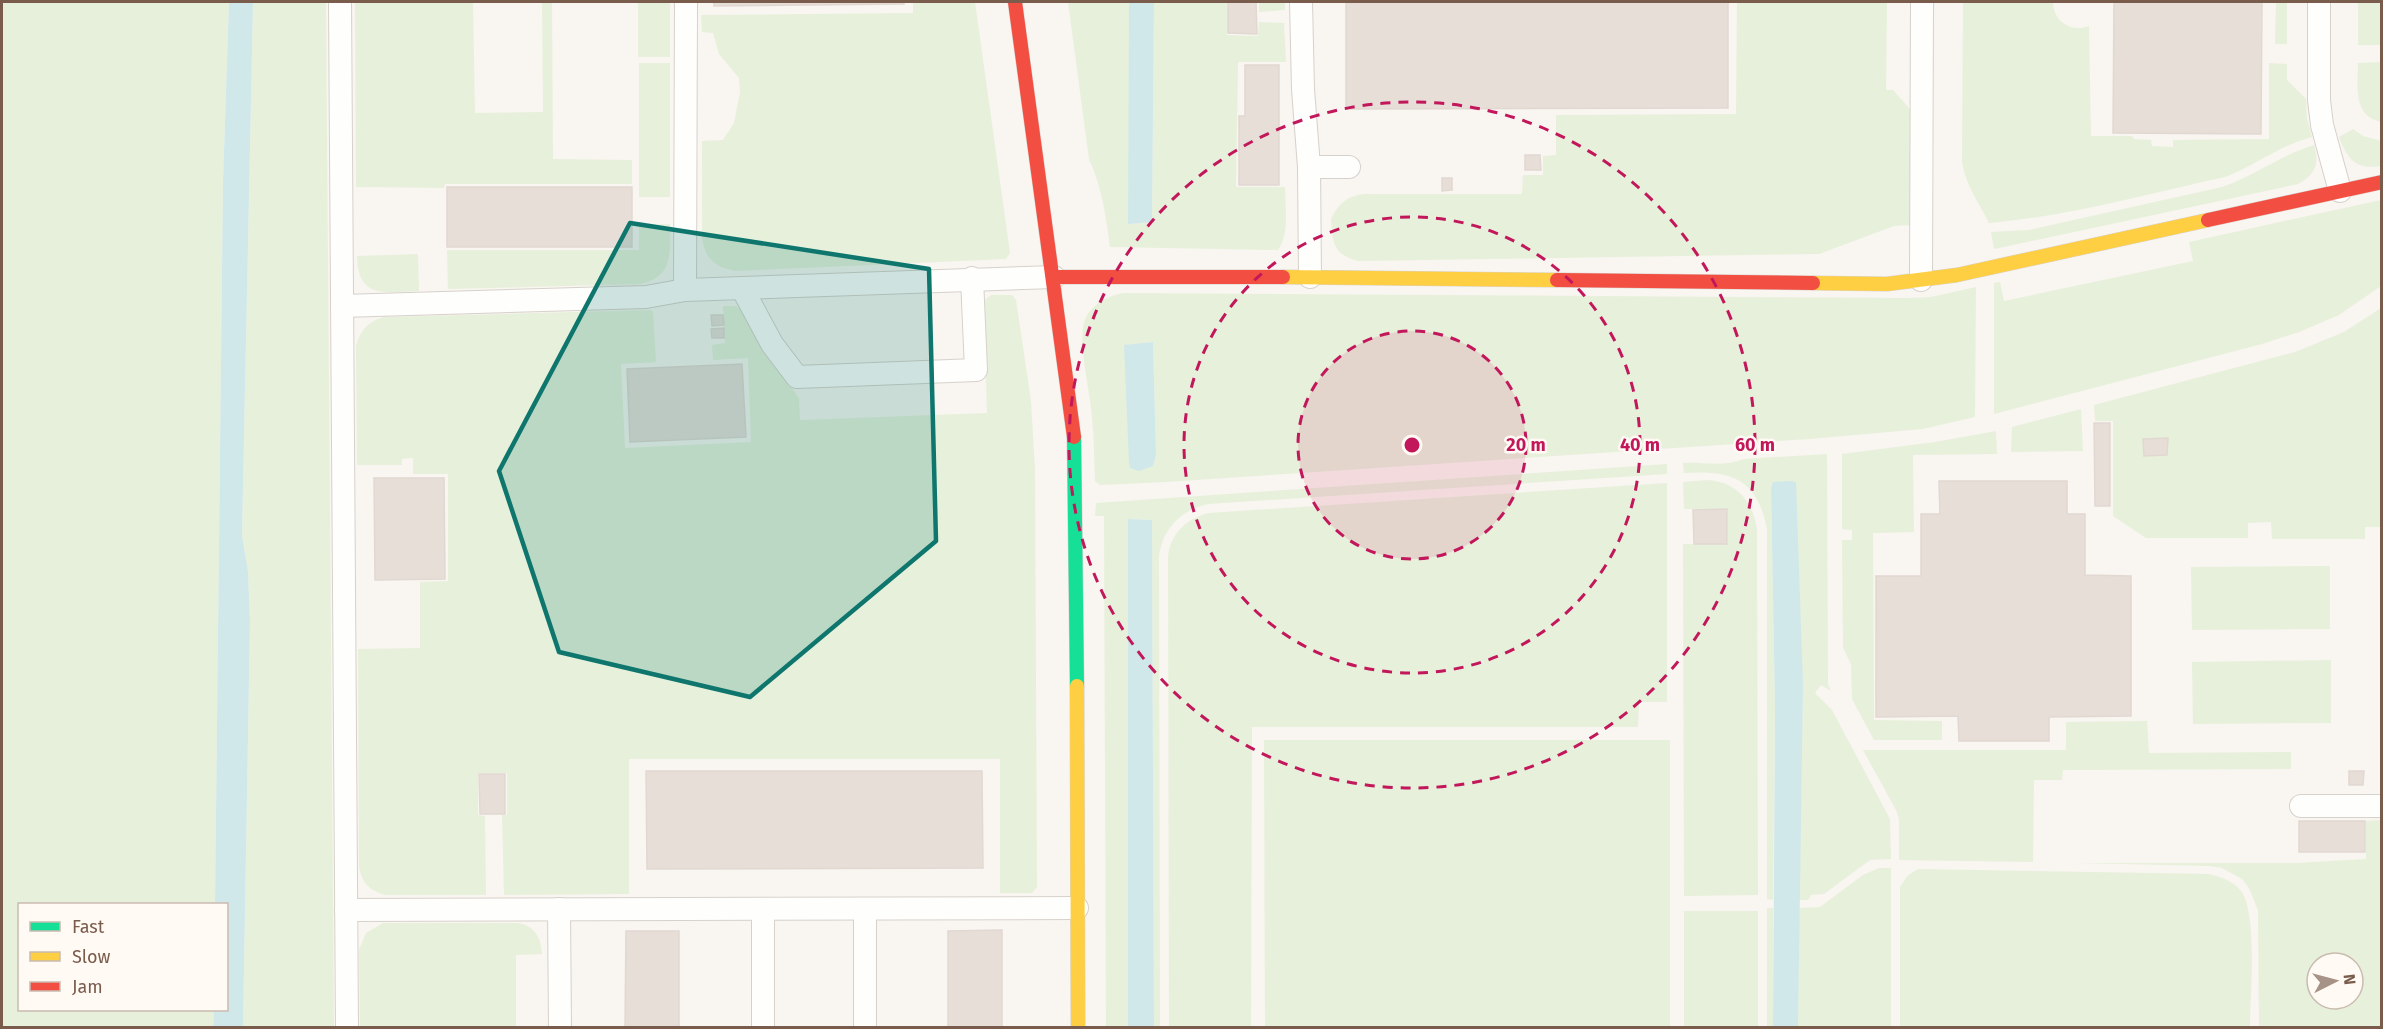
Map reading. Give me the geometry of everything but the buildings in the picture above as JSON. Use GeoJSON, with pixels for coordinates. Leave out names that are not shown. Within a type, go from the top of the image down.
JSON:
{"type":"FeatureCollection","features":[{"type":"Feature","properties":{"kind":"street"},"geometry":{"type":"LineString","coordinates":[[1015,2],[1072,407],[1076,457],[1078,1028]]}},
{"type":"Feature","properties":{"kind":"street"},"geometry":{"type":"LineString","coordinates":[[1054,277],[1310,277],[1887,284],[1957,275],[2382,182]]}},
{"type":"Feature","properties":{"kind":"lane"},"geometry":{"type":"LineString","coordinates":[[340,2],[347,1028]]}},
{"type":"Feature","properties":{"kind":"lane"},"geometry":{"type":"LineString","coordinates":[[685,290],[686,2]]}},
{"type":"Feature","properties":{"kind":"lane"},"geometry":{"type":"LineString","coordinates":[[1301,2],[1303,89],[1309,168],[1310,277]]}},
{"type":"Feature","properties":{"kind":"lane"},"geometry":{"type":"LineString","coordinates":[[1921,280],[1922,2]]}},
{"type":"Feature","properties":{"kind":"lane"},"geometry":{"type":"LineString","coordinates":[[2319,2],[2319,100],[2322,125],[2340,192]]}},
{"type":"Feature","properties":{"kind":"lane"},"geometry":{"type":"LineString","coordinates":[[1309,168],[1349,167]]}},
{"type":"Feature","properties":{"kind":"lane"},"geometry":{"type":"LineString","coordinates":[[342,306],[646,297],[685,290],[972,278],[1054,277]]}},
{"type":"Feature","properties":{"kind":"lane"},"geometry":{"type":"LineString","coordinates":[[742,288],[772,344],[797,377],[976,370],[972,278]]}},
{"type":"Feature","properties":{"kind":"lane"},"geometry":{"type":"LineString","coordinates":[[2301,806],[2382,806]]}},
{"type":"Feature","properties":{"kind":"lane"},"geometry":{"type":"LineString","coordinates":[[346,910],[1077,908]]}},
{"type":"Feature","properties":{"kind":"lane"},"geometry":{"type":"LineString","coordinates":[[559,909],[560,1028]]}},
{"type":"Feature","properties":{"kind":"lane"},"geometry":{"type":"LineString","coordinates":[[763,909],[763,1028]]}},
{"type":"Feature","properties":{"kind":"lane"},"geometry":{"type":"LineString","coordinates":[[865,1028],[866,909]]}},
{"type":"Feature","properties":{"kind":"highlighted area"},"geometry":{"type":"Polygon","coordinates":[[[630,223],[929,269],[936,541],[750,697],[559,652],[499,471],[630,223]]]}},
{"type":"Feature","properties":{"kind":"green space"},"geometry":{"type":"Polygon","coordinates":[[[2,2],[229,2],[223,181],[215,903],[18,903],[18,1011],[214,1011],[213,1027],[2,1028],[2,2]]]}},
{"type":"Feature","properties":{"kind":"green space"},"geometry":{"type":"Polygon","coordinates":[[[253,2],[326,2],[334,1027],[243,1028],[250,621],[248,571],[242,536],[253,2]]]}},
{"type":"Feature","properties":{"kind":"green space"},"geometry":{"type":"Polygon","coordinates":[[[355,2],[473,2],[475,113],[543,112],[542,2],[552,2],[553,159],[632,160],[632,184],[445,184],[444,188],[356,187],[355,2]]]}},
{"type":"Feature","properties":{"kind":"green space"},"geometry":{"type":"Polygon","coordinates":[[[638,2],[670,2],[670,57],[638,57],[638,2]]]}},
{"type":"Feature","properties":{"kind":"green space"},"geometry":{"type":"Polygon","coordinates":[[[913,2],[975,2],[1010,253],[1006,259],[735,271],[712,261],[708,257],[702,238],[702,141],[723,140],[734,123],[740,92],[739,78],[719,54],[713,33],[702,32],[701,15],[913,13],[913,2]]]}},
{"type":"Feature","properties":{"kind":"green space"},"geometry":{"type":"Polygon","coordinates":[[[1068,2],[1129,2],[1129,224],[1152,221],[1154,2],[1227,2],[1227,35],[1258,36],[1259,22],[1284,23],[1286,62],[1238,62],[1236,187],[1285,187],[1285,228],[1278,250],[1110,247],[1100,191],[1089,159],[1068,2]]]}},
{"type":"Feature","properties":{"kind":"green space"},"geometry":{"type":"Polygon","coordinates":[[[1259,2],[1285,2],[1285,10],[1259,12],[1259,2]]]}},
{"type":"Feature","properties":{"kind":"green space"},"geometry":{"type":"Polygon","coordinates":[[[1737,2],[1887,2],[1886,90],[1893,90],[1910,109],[1910,225],[1894,226],[1819,254],[1358,261],[1339,251],[1332,234],[1331,219],[1344,202],[1358,195],[1522,194],[1523,175],[1543,175],[1543,156],[1556,155],[1556,115],[1736,114],[1737,2]]]}},
{"type":"Feature","properties":{"kind":"green space"},"geometry":{"type":"Polygon","coordinates":[[[1963,2],[2053,2],[2056,15],[2064,24],[2076,28],[2089,26],[2091,136],[2132,136],[2134,139],[2151,140],[2152,146],[2173,147],[2173,140],[2269,139],[2269,63],[2287,64],[2287,80],[2306,99],[2307,119],[2312,137],[2289,145],[2225,177],[2078,210],[1989,223],[1969,186],[1962,162],[1963,2]]]}},
{"type":"Feature","properties":{"kind":"green space"},"geometry":{"type":"Polygon","coordinates":[[[2276,2],[2287,2],[2287,44],[2275,44],[2276,2]]]}},
{"type":"Feature","properties":{"kind":"green space"},"geometry":{"type":"Polygon","coordinates":[[[2358,2],[2381,2],[2381,45],[2358,45],[2358,2]]]}},
{"type":"Feature","properties":{"kind":"green space"},"geometry":{"type":"Polygon","coordinates":[[[2382,62],[2381,122],[2365,113],[2361,106],[2358,90],[2358,63],[2382,62]]]}},
{"type":"Feature","properties":{"kind":"green space"},"geometry":{"type":"Polygon","coordinates":[[[639,63],[670,63],[670,197],[639,197],[639,63]]]}},
{"type":"Feature","properties":{"kind":"green space"},"geometry":{"type":"Polygon","coordinates":[[[2353,129],[2363,136],[2381,141],[2381,166],[2359,165],[2346,152],[2339,137],[2353,129]]]}},
{"type":"Feature","properties":{"kind":"green space"},"geometry":{"type":"Polygon","coordinates":[[[2314,145],[2315,168],[2309,177],[2298,184],[1994,249],[1991,232],[2029,230],[2222,187],[2314,145]]]}},
{"type":"Feature","properties":{"kind":"green space"},"geometry":{"type":"Polygon","coordinates":[[[2381,200],[2381,286],[2339,315],[2299,332],[2262,344],[1994,414],[1994,283],[2000,282],[2004,301],[2193,261],[2189,242],[2381,200]]]}},
{"type":"Feature","properties":{"kind":"green space"},"geometry":{"type":"Polygon","coordinates":[[[670,224],[670,253],[665,269],[652,280],[641,284],[448,289],[447,250],[639,250],[639,225],[670,224]]]}},
{"type":"Feature","properties":{"kind":"green space"},"geometry":{"type":"Polygon","coordinates":[[[418,254],[419,291],[385,292],[368,287],[362,280],[357,256],[418,254]]]}},
{"type":"Feature","properties":{"kind":"green space"},"geometry":{"type":"Polygon","coordinates":[[[1976,287],[1975,417],[1923,429],[1809,439],[1166,482],[1100,485],[1095,481],[1092,416],[1082,343],[1084,323],[1094,306],[1111,296],[1123,293],[1931,297],[1976,287]],[[1153,342],[1124,346],[1153,466],[1156,455],[1153,342]]]}},
{"type":"Feature","properties":{"kind":"green space"},"geometry":{"type":"Polygon","coordinates":[[[991,295],[1012,295],[1016,300],[1031,401],[1035,471],[1037,887],[1032,893],[1000,893],[1000,759],[629,759],[629,894],[504,895],[502,815],[507,815],[507,773],[478,773],[478,815],[485,816],[486,895],[385,895],[367,885],[359,867],[358,649],[420,648],[420,582],[448,581],[448,474],[413,474],[413,458],[402,459],[402,465],[357,465],[356,345],[366,327],[384,317],[651,310],[656,362],[621,364],[625,448],[751,442],[748,358],[713,360],[712,345],[725,343],[723,306],[742,309],[764,350],[799,398],[800,420],[987,413],[984,305],[986,299],[991,295]]]}},
{"type":"Feature","properties":{"kind":"green space"},"geometry":{"type":"Polygon","coordinates":[[[2381,308],[2381,527],[2365,527],[2365,539],[2272,539],[2271,522],[2248,523],[2248,538],[2146,538],[2113,516],[2113,421],[2095,421],[2094,405],[2295,352],[2344,332],[2381,308]]]}},
{"type":"Feature","properties":{"kind":"green space"},"geometry":{"type":"Polygon","coordinates":[[[2081,409],[2083,451],[2011,452],[2012,427],[2081,409]]]}},
{"type":"Feature","properties":{"kind":"green space"},"geometry":{"type":"Polygon","coordinates":[[[1996,431],[1997,454],[1913,455],[1914,532],[1873,533],[1874,720],[1942,721],[1942,740],[1874,740],[1852,699],[1851,664],[1843,648],[1842,540],[1852,540],[1852,530],[1842,529],[1842,454],[1935,442],[1996,431]]]}},
{"type":"Feature","properties":{"kind":"green space"},"geometry":{"type":"Polygon","coordinates":[[[1827,454],[1828,684],[1831,691],[1821,685],[1815,693],[1832,710],[1890,819],[1891,859],[1870,860],[1824,894],[1811,895],[1808,900],[1799,900],[1803,686],[1800,635],[1771,488],[1775,707],[1773,900],[1767,899],[1767,529],[1756,498],[1749,488],[1728,476],[1715,473],[1684,473],[1683,463],[1722,464],[1744,459],[1827,454]]]}},
{"type":"Feature","properties":{"kind":"green space"},"geometry":{"type":"Polygon","coordinates":[[[1667,464],[1667,474],[1208,504],[1189,511],[1175,522],[1164,538],[1159,557],[1160,1027],[1154,1027],[1152,520],[1128,519],[1128,1027],[1106,1027],[1104,516],[1095,516],[1096,503],[1667,464]]]}},
{"type":"Feature","properties":{"kind":"green space"},"geometry":{"type":"Polygon","coordinates":[[[1709,480],[1728,485],[1742,496],[1752,511],[1757,530],[1758,895],[1684,896],[1683,544],[1728,544],[1728,509],[1684,509],[1683,482],[1709,480]]]}},
{"type":"Feature","properties":{"kind":"green space"},"geometry":{"type":"Polygon","coordinates":[[[1667,483],[1667,702],[1639,702],[1638,727],[1252,727],[1251,1027],[1169,1027],[1168,557],[1172,541],[1181,528],[1201,515],[1209,513],[1667,483]]]}},
{"type":"Feature","properties":{"kind":"green space"},"geometry":{"type":"Polygon","coordinates":[[[2330,566],[2330,629],[2192,630],[2191,567],[2330,566]]]}},
{"type":"Feature","properties":{"kind":"green space"},"geometry":{"type":"Polygon","coordinates":[[[2331,660],[2331,723],[2193,724],[2192,662],[2331,660]]]}},
{"type":"Feature","properties":{"kind":"green space"},"geometry":{"type":"Polygon","coordinates":[[[2147,721],[2149,753],[2291,752],[2291,769],[2063,770],[2062,780],[2034,780],[2033,862],[1899,860],[1897,812],[1863,750],[2066,750],[2066,722],[2147,721]]]}},
{"type":"Feature","properties":{"kind":"green space"},"geometry":{"type":"Polygon","coordinates":[[[1264,740],[1670,740],[1670,1027],[1265,1027],[1264,740]]]}},
{"type":"Feature","properties":{"kind":"green space"},"geometry":{"type":"Polygon","coordinates":[[[2381,820],[2381,1027],[2259,1027],[2258,910],[2249,888],[2242,879],[2222,868],[2077,863],[2296,863],[2366,859],[2366,821],[2381,820]]]}},
{"type":"Feature","properties":{"kind":"green space"},"geometry":{"type":"Polygon","coordinates":[[[1879,868],[1891,868],[1891,1027],[1798,1028],[1799,908],[1820,907],[1863,875],[1879,868]]]}},
{"type":"Feature","properties":{"kind":"green space"},"geometry":{"type":"Polygon","coordinates":[[[1918,869],[2209,874],[2226,880],[2241,891],[2250,918],[2252,956],[2250,1027],[1900,1027],[1900,887],[1907,876],[1918,869]]]}},
{"type":"Feature","properties":{"kind":"green space"},"geometry":{"type":"Polygon","coordinates":[[[1767,908],[1773,908],[1773,1027],[1767,1027],[1767,908]]]}},
{"type":"Feature","properties":{"kind":"green space"},"geometry":{"type":"Polygon","coordinates":[[[1684,911],[1758,911],[1758,1027],[1684,1027],[1684,911]]]}},
{"type":"Feature","properties":{"kind":"green space"},"geometry":{"type":"Polygon","coordinates":[[[383,923],[517,923],[533,929],[540,943],[542,954],[516,955],[516,1027],[360,1027],[359,950],[366,933],[383,923]]]}},
{"type":"Feature","properties":{"kind":"water"},"geometry":{"type":"Polygon","coordinates":[[[229,2],[253,2],[242,536],[248,571],[250,621],[243,1027],[213,1028],[214,1011],[228,1011],[228,903],[215,903],[223,181],[229,2]]]}},
{"type":"Feature","properties":{"kind":"water"},"geometry":{"type":"Polygon","coordinates":[[[1129,2],[1154,2],[1152,222],[1128,224],[1129,2]]]}},
{"type":"Feature","properties":{"kind":"water"},"geometry":{"type":"Polygon","coordinates":[[[1153,342],[1156,455],[1153,466],[1139,471],[1130,468],[1129,463],[1124,345],[1153,342]]]}},
{"type":"Feature","properties":{"kind":"water"},"geometry":{"type":"Polygon","coordinates":[[[1773,482],[1796,482],[1803,686],[1798,1027],[1773,1028],[1775,707],[1771,488],[1773,482]]]}},
{"type":"Feature","properties":{"kind":"water"},"geometry":{"type":"Polygon","coordinates":[[[1128,519],[1152,520],[1154,1027],[1128,1027],[1128,519]]]}},
{"type":"Feature","properties":{"kind":"traffic: fast"},"geometry":{"type":"LineString","coordinates":[[1074,437],[1077,686]]}},
{"type":"Feature","properties":{"kind":"traffic: slow"},"geometry":{"type":"LineString","coordinates":[[1813,283],[1887,284],[1957,275],[2208,220]]}},
{"type":"Feature","properties":{"kind":"traffic: slow"},"geometry":{"type":"LineString","coordinates":[[1283,277],[1557,280]]}},
{"type":"Feature","properties":{"kind":"traffic: slow"},"geometry":{"type":"LineString","coordinates":[[1077,686],[1078,1028]]}},
{"type":"Feature","properties":{"kind":"traffic: jam"},"geometry":{"type":"LineString","coordinates":[[1015,2],[1074,437]]}},
{"type":"Feature","properties":{"kind":"traffic: jam"},"geometry":{"type":"LineString","coordinates":[[2208,220],[2382,182]]}},
{"type":"Feature","properties":{"kind":"traffic: jam"},"geometry":{"type":"LineString","coordinates":[[1054,277],[1283,277]]}},
{"type":"Feature","properties":{"kind":"traffic: jam"},"geometry":{"type":"LineString","coordinates":[[1557,280],[1813,283]]}}]}
